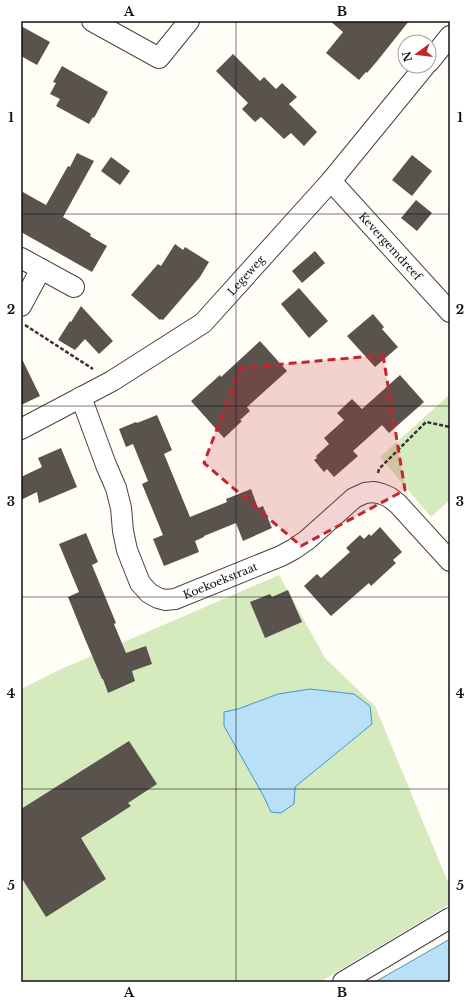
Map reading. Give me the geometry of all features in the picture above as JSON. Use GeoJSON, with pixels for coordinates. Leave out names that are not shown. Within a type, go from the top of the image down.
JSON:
{"type":"FeatureCollection","features":[{"type":"Feature","properties":{"kind":"street"},"geometry":{"type":"LineString","coordinates":[[92,21],[159,58],[189,21]]}},
{"type":"Feature","properties":{"kind":"street"},"geometry":{"type":"LineString","coordinates":[[437,52],[450,36]]}},
{"type":"Feature","properties":{"kind":"street","name":"Legeweg"},"geometry":{"type":"LineString","coordinates":[[21,429],[112,381],[203,323],[332,181],[419,74]]}},
{"type":"Feature","properties":{"kind":"street","name":"Kevergemdreef"},"geometry":{"type":"LineString","coordinates":[[332,181],[450,312]]}},
{"type":"Feature","properties":{"kind":"street"},"geometry":{"type":"LineString","coordinates":[[21,258],[74,287]]}},
{"type":"Feature","properties":{"kind":"street"},"geometry":{"type":"LineString","coordinates":[[21,306],[41,269]]}},
{"type":"Feature","properties":{"kind":"street","name":"Koekoekstraat"},"geometry":{"type":"LineString","coordinates":[[81,397],[116,488],[121,508],[123,532],[127,550],[140,583],[149,593],[158,598],[165,600],[175,599],[281,556],[307,540],[354,498],[365,493],[374,492]]}},
{"type":"Feature","properties":{"kind":"street"},"geometry":{"type":"LineString","coordinates":[[374,492],[389,497],[398,504],[450,561]]}},
{"type":"Feature","properties":{"kind":"street"},"geometry":{"type":"LineString","coordinates":[[343,982],[450,918]]}},
{"type":"Feature","properties":{"kind":"path"},"geometry":{"type":"LineString","coordinates":[[21,322],[112,381]]}},
{"type":"Feature","properties":{"kind":"path"},"geometry":{"type":"LineString","coordinates":[[374,492],[379,469],[426,422],[450,427]]}},
{"type":"Feature","properties":{"kind":"highlighted area"},"geometry":{"type":"Polygon","coordinates":[[[383,355],[405,490],[301,546],[204,463],[240,368],[383,355]]]}},
{"type":"Feature","properties":{"kind":"green space"},"geometry":{"type":"Polygon","coordinates":[[[450,394],[450,500],[431,517],[380,457],[450,394]]]}},
{"type":"Feature","properties":{"kind":"green space"},"geometry":{"type":"Polygon","coordinates":[[[279,575],[325,658],[375,706],[450,887],[450,904],[320,982],[21,982],[21,689],[59,670],[279,575]]]}},
{"type":"Feature","properties":{"kind":"water"},"geometry":{"type":"Polygon","coordinates":[[[310,689],[354,694],[370,706],[372,724],[295,787],[294,804],[281,813],[271,812],[224,726],[224,712],[238,709],[278,694],[310,689]]]}},
{"type":"Feature","properties":{"kind":"water"},"geometry":{"type":"Polygon","coordinates":[[[450,939],[450,982],[375,982],[450,939]]]}},
{"type":"Feature","properties":{"kind":"building"},"geometry":{"type":"Polygon","coordinates":[[[330,21],[409,21],[367,73],[366,72],[359,80],[326,53],[343,32],[330,21]]]}},
{"type":"Feature","properties":{"kind":"building"},"geometry":{"type":"Polygon","coordinates":[[[21,26],[50,42],[37,65],[21,56],[21,26]]]}},
{"type":"Feature","properties":{"kind":"building"},"geometry":{"type":"Polygon","coordinates":[[[233,54],[260,81],[264,77],[276,89],[282,83],[297,97],[289,104],[317,132],[304,146],[291,133],[284,139],[261,117],[255,122],[242,109],[248,103],[216,71],[233,54]]]}},
{"type":"Feature","properties":{"kind":"building"},"geometry":{"type":"Polygon","coordinates":[[[62,66],[108,92],[94,118],[93,117],[89,124],[56,106],[60,99],[50,94],[56,83],[53,82],[62,66]]]}},
{"type":"Feature","properties":{"kind":"building"},"geometry":{"type":"Polygon","coordinates":[[[77,153],[94,161],[63,217],[91,234],[90,236],[107,246],[92,272],[21,232],[21,191],[46,205],[77,153]]]}},
{"type":"Feature","properties":{"kind":"building"},"geometry":{"type":"Polygon","coordinates":[[[412,155],[432,171],[412,196],[392,180],[412,155]]]}},
{"type":"Feature","properties":{"kind":"building"},"geometry":{"type":"Polygon","coordinates":[[[111,157],[130,171],[120,185],[101,171],[111,157]]]}},
{"type":"Feature","properties":{"kind":"building"},"geometry":{"type":"Polygon","coordinates":[[[416,200],[432,213],[417,231],[401,218],[416,200]]]}},
{"type":"Feature","properties":{"kind":"building"},"geometry":{"type":"Polygon","coordinates":[[[175,244],[183,250],[185,247],[209,262],[200,277],[163,320],[160,320],[131,295],[158,264],[161,266],[175,244]]]}},
{"type":"Feature","properties":{"kind":"building"},"geometry":{"type":"Polygon","coordinates":[[[315,251],[325,263],[302,283],[292,271],[315,251]]]}},
{"type":"Feature","properties":{"kind":"building"},"geometry":{"type":"Polygon","coordinates":[[[299,288],[328,321],[309,338],[281,304],[299,288]]]}},
{"type":"Feature","properties":{"kind":"building"},"geometry":{"type":"Polygon","coordinates":[[[81,306],[113,341],[99,354],[85,339],[75,350],[58,340],[81,306]]]}},
{"type":"Feature","properties":{"kind":"building"},"geometry":{"type":"Polygon","coordinates":[[[373,314],[384,327],[382,329],[398,347],[375,367],[347,336],[373,314]]]}},
{"type":"Feature","properties":{"kind":"building"},"geometry":{"type":"Polygon","coordinates":[[[260,341],[287,371],[247,407],[250,411],[224,438],[191,401],[220,375],[221,377],[260,341]]]}},
{"type":"Feature","properties":{"kind":"building"},"geometry":{"type":"Polygon","coordinates":[[[21,357],[40,396],[21,405],[21,357]]]}},
{"type":"Feature","properties":{"kind":"building"},"geometry":{"type":"Polygon","coordinates":[[[400,375],[424,402],[389,433],[382,425],[353,451],[358,456],[334,477],[327,469],[324,472],[314,460],[317,458],[316,456],[329,444],[324,438],[344,420],[337,413],[352,399],[362,409],[400,375]]]}},
{"type":"Feature","properties":{"kind":"building"},"geometry":{"type":"Polygon","coordinates":[[[157,415],[172,450],[164,454],[190,517],[227,502],[226,499],[251,489],[258,508],[263,506],[272,528],[243,541],[236,523],[195,541],[199,552],[164,566],[153,539],[163,535],[142,484],[148,481],[133,444],[126,447],[119,429],[157,415]]]}},
{"type":"Feature","properties":{"kind":"building"},"geometry":{"type":"Polygon","coordinates":[[[61,448],[77,487],[39,503],[37,492],[21,500],[21,477],[42,467],[38,458],[61,448]]]}},
{"type":"Feature","properties":{"kind":"building"},"geometry":{"type":"Polygon","coordinates":[[[380,527],[402,552],[393,560],[396,563],[371,586],[369,583],[331,616],[304,586],[317,574],[321,578],[350,552],[346,548],[360,535],[364,539],[369,534],[371,536],[380,527]]]}},
{"type":"Feature","properties":{"kind":"building"},"geometry":{"type":"Polygon","coordinates":[[[86,533],[98,562],[92,565],[116,623],[114,624],[126,653],[146,646],[152,664],[132,671],[135,681],[108,693],[68,597],[79,592],[59,544],[86,533]]]}},
{"type":"Feature","properties":{"kind":"building"},"geometry":{"type":"Polygon","coordinates":[[[288,590],[302,622],[265,638],[250,602],[270,594],[272,597],[288,590]]]}},
{"type":"Feature","properties":{"kind":"building"},"geometry":{"type":"Polygon","coordinates":[[[129,741],[157,784],[128,803],[131,806],[81,838],[106,879],[46,917],[21,877],[21,809],[129,741]]]}}]}
